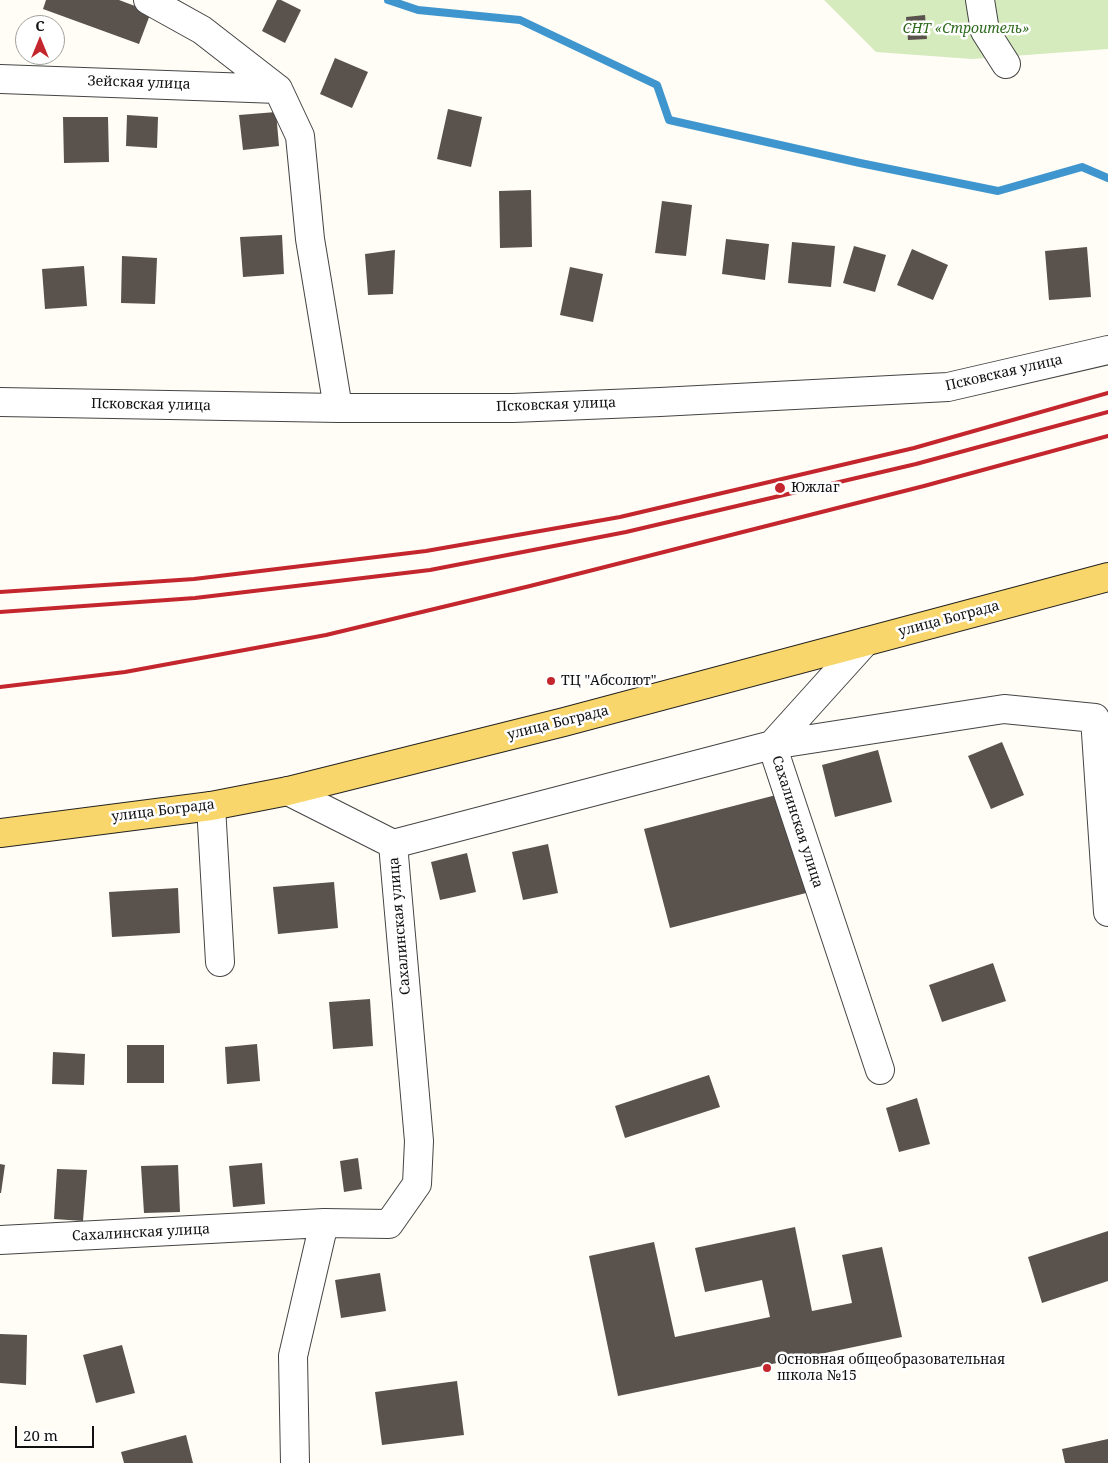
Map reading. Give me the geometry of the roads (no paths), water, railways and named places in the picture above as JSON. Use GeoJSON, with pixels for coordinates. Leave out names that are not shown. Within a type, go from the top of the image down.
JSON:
{"type":"FeatureCollection","features":[{"type":"Feature","properties":{"kind":"main road","name":"улица Бограда"},"geometry":{"type":"LineString","coordinates":[[0,833],[211,806],[288,791],[564,722],[1108,577]]}},
{"type":"Feature","properties":{"kind":"street"},"geometry":{"type":"LineString","coordinates":[[148,0],[202,30],[278,89],[300,136],[310,240],[338,408]]}},
{"type":"Feature","properties":{"kind":"street"},"geometry":{"type":"LineString","coordinates":[[980,0],[985,31],[1006,64]]}},
{"type":"Feature","properties":{"kind":"street","name":"Зейская улица"},"geometry":{"type":"LineString","coordinates":[[0,79],[278,89]]}},
{"type":"Feature","properties":{"kind":"street","name":"Псковская улица"},"geometry":{"type":"LineString","coordinates":[[0,402],[338,408],[513,408],[948,388],[1108,350]]}},
{"type":"Feature","properties":{"kind":"street"},"geometry":{"type":"LineString","coordinates":[[772,745],[864,642]]}},
{"type":"Feature","properties":{"kind":"street"},"geometry":{"type":"LineString","coordinates":[[772,745],[1004,709],[1095,718],[1108,912]]}},
{"type":"Feature","properties":{"kind":"street","name":"Сахалинская улица"},"geometry":{"type":"LineString","coordinates":[[0,1240],[324,1223],[389,1224],[417,1184],[418,1141],[393,844],[772,745],[880,1070]]}},
{"type":"Feature","properties":{"kind":"street"},"geometry":{"type":"LineString","coordinates":[[288,791],[393,844]]}},
{"type":"Feature","properties":{"kind":"street"},"geometry":{"type":"LineString","coordinates":[[211,806],[220,962]]}},
{"type":"Feature","properties":{"kind":"street"},"geometry":{"type":"LineString","coordinates":[[295,1463],[293,1356],[324,1223]]}},
{"type":"Feature","properties":{"kind":"waterway"},"geometry":{"type":"LineString","coordinates":[[388,0],[418,10],[520,20],[657,85],[669,120],[860,163],[998,191],[1082,167],[1108,178]]}},
{"type":"Feature","properties":{"kind":"railway"},"geometry":{"type":"LineString","coordinates":[[0,592],[194,579],[426,551],[620,517],[914,448],[1108,393]]}},
{"type":"Feature","properties":{"kind":"railway"},"geometry":{"type":"LineString","coordinates":[[0,612],[195,598],[430,570],[626,532],[916,464],[1108,412]]}},
{"type":"Feature","properties":{"kind":"railway"},"geometry":{"type":"LineString","coordinates":[[0,687],[125,672],[326,635],[530,586],[924,486],[1108,436]]}},
{"type":"Feature","properties":{"kind":"place","name":"Южлаг"},"geometry":{"type":"Point","coordinates":[780,488]}},
{"type":"Feature","properties":{"kind":"place","name":"ТЦ \"Абсолют\""},"geometry":{"type":"Point","coordinates":[551,681]}},
{"type":"Feature","properties":{"kind":"place","name":"Основная общеобразовательная школа №15"},"geometry":{"type":"Point","coordinates":[767,1368]}},
{"type":"Feature","properties":{"kind":"park label","name":"СНТ «Строитель»"},"geometry":{"type":"Point","coordinates":[966,29]}}]}
